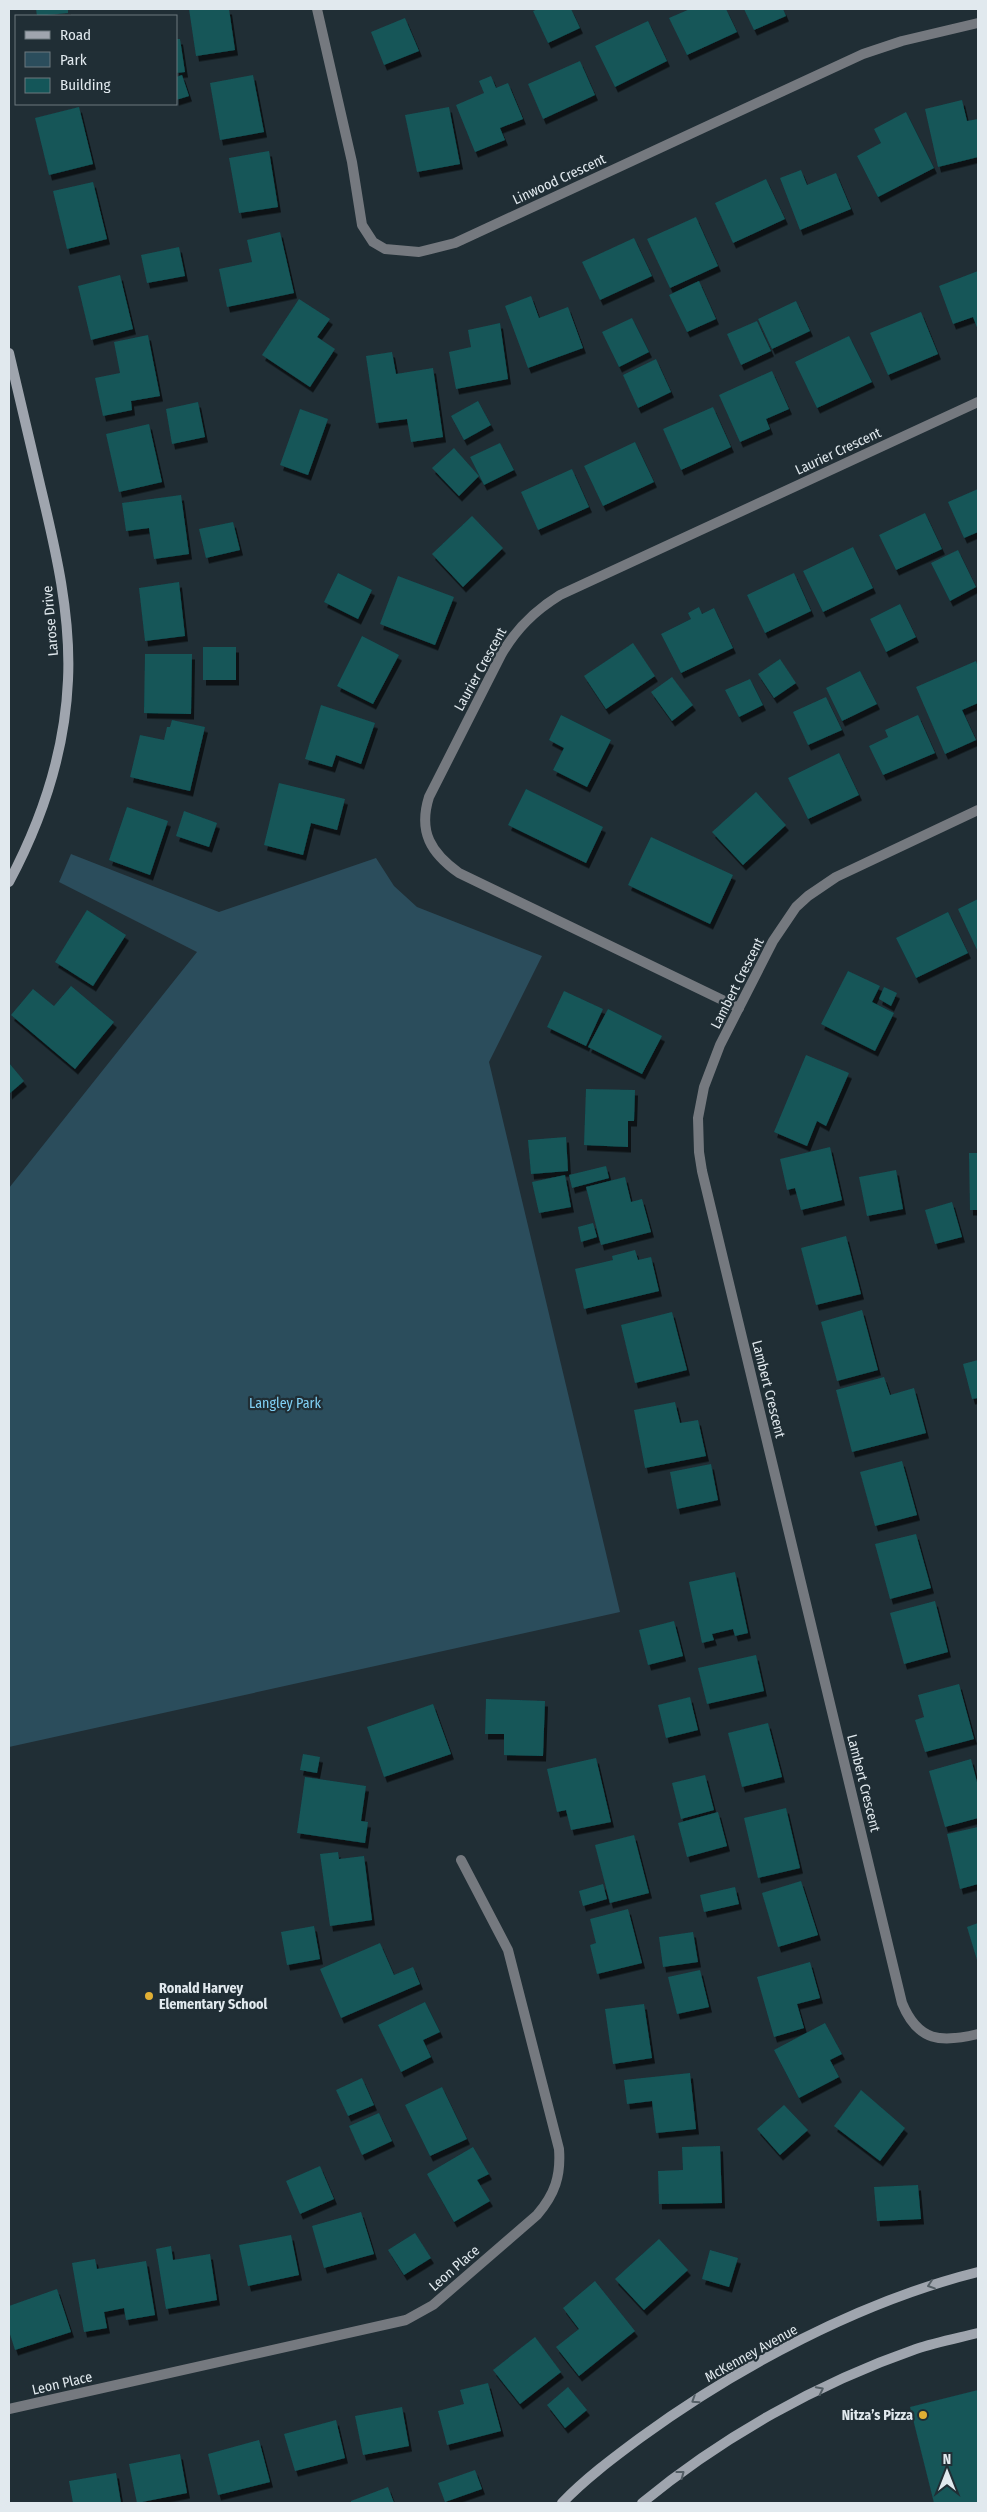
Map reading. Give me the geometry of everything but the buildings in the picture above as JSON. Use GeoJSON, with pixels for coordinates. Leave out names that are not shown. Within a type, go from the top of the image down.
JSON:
{"type":"FeatureCollection","features":[{"type":"Feature","properties":{"kind":"main road","name":"Larose Drive"},"geometry":{"type":"LineString","coordinates":[[9,353],[60,577],[66,624],[68,679],[66,705],[53,769],[28,844],[9,882]]}},
{"type":"Feature","properties":{"kind":"main road","name":"McKenney Avenue"},"geometry":{"type":"LineString","coordinates":[[562,2503],[617,2454],[667,2418],[748,2369],[829,2326],[933,2284],[978,2272]]}},
{"type":"Feature","properties":{"kind":"main road"},"geometry":{"type":"LineString","coordinates":[[642,2503],[701,2459],[750,2427],[846,2377],[917,2348],[978,2333]]}},
{"type":"Feature","properties":{"kind":"street","name":"Linwood Crescent"},"geometry":{"type":"LineString","coordinates":[[318,9],[352,162],[362,225],[373,242],[385,249],[400,252],[419,252],[455,243],[863,54],[888,45],[978,23]]}},
{"type":"Feature","properties":{"kind":"street","name":"Laurier Crescent"},"geometry":{"type":"LineString","coordinates":[[739,1008],[459,873],[446,864],[429,842],[424,823],[429,797],[510,638],[534,612],[560,595],[978,402]]}},
{"type":"Feature","properties":{"kind":"street","name":"Lambert Crescent"},"geometry":{"type":"LineString","coordinates":[[978,810],[851,869],[808,896],[783,924],[720,1045],[699,1105],[698,1133],[702,1171],[902,2003],[914,2026],[923,2033],[946,2040],[978,2034]]}},
{"type":"Feature","properties":{"kind":"street","name":"Leon Place"},"geometry":{"type":"LineString","coordinates":[[9,2409],[406,2320],[433,2305],[537,2215],[547,2204],[558,2184],[559,2149],[508,1950],[461,1860]]}},
{"type":"Feature","properties":{"kind":"green space","name":"Langley Park"},"geometry":{"type":"Polygon","coordinates":[[[71,854],[219,912],[376,858],[394,886],[417,907],[542,956],[489,1062],[620,1612],[9,1747],[9,1188],[197,952],[59,882],[71,854]]]}},
{"type":"Feature","properties":{"kind":"place","name":"Ronald Harvey Elementary School"},"geometry":{"type":"Point","coordinates":[149,1996]}},
{"type":"Feature","properties":{"kind":"place","name":"Nitza’s Pizza"},"geometry":{"type":"Point","coordinates":[923,2415]}}]}
